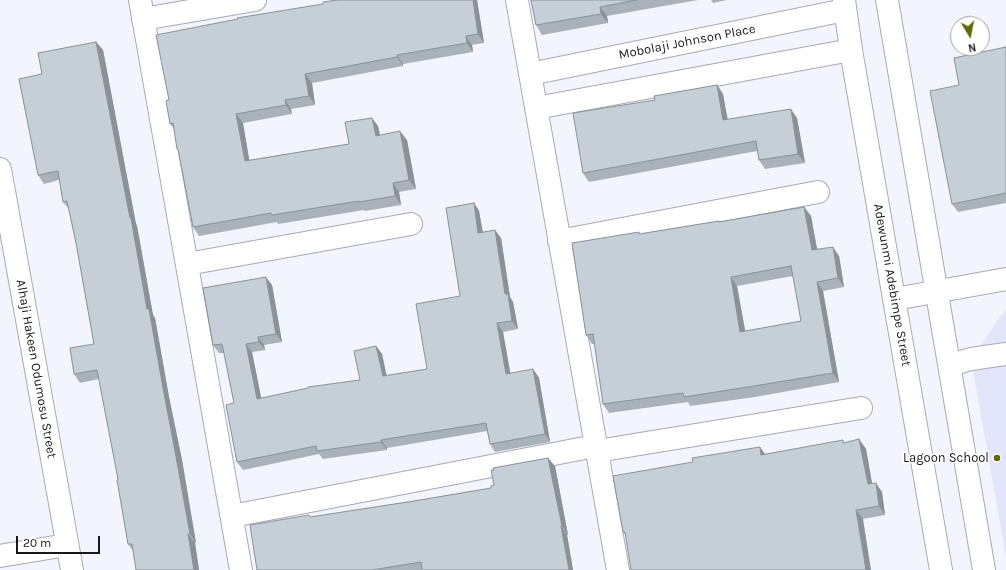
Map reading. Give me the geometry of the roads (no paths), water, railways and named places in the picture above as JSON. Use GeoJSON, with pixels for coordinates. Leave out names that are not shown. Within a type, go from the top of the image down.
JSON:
{"type":"FeatureCollection","features":[{"type":"Feature","properties":{"kind":"street"},"geometry":{"type":"LineString","coordinates":[[242,570],[142,10],[255,0]]}},
{"type":"Feature","properties":{"kind":"street"},"geometry":{"type":"LineString","coordinates":[[517,0],[618,570]]}},
{"type":"Feature","properties":{"kind":"street"},"geometry":{"type":"LineString","coordinates":[[888,0],[984,570]]}},
{"type":"Feature","properties":{"kind":"street","name":"Mobolaji Johnson Place"},"geometry":{"type":"LineString","coordinates":[[530,74],[844,5]]}},
{"type":"Feature","properties":{"kind":"street","name":"Adewunmi Adebimpe Street"},"geometry":{"type":"LineString","coordinates":[[844,5],[941,570]]}},
{"type":"Feature","properties":{"kind":"street"},"geometry":{"type":"LineString","coordinates":[[536,108],[851,50]]}},
{"type":"Feature","properties":{"kind":"street","name":"Alhaji Hakeen Odumosu Street"},"geometry":{"type":"LineString","coordinates":[[0,169],[72,570]]}},
{"type":"Feature","properties":{"kind":"street"},"geometry":{"type":"LineString","coordinates":[[559,241],[818,192]]}},
{"type":"Feature","properties":{"kind":"street"},"geometry":{"type":"LineString","coordinates":[[187,264],[411,224]]}},
{"type":"Feature","properties":{"kind":"street"},"geometry":{"type":"LineString","coordinates":[[895,299],[1006,279]]}},
{"type":"Feature","properties":{"kind":"street"},"geometry":{"type":"LineString","coordinates":[[950,365],[972,359],[1006,354]]}},
{"type":"Feature","properties":{"kind":"street"},"geometry":{"type":"LineString","coordinates":[[232,516],[596,449],[861,408]]}},
{"type":"Feature","properties":{"kind":"street"},"geometry":{"type":"LineString","coordinates":[[0,556],[67,545]]}},
{"type":"Feature","properties":{"kind":"place","name":"Lagoon School"},"geometry":{"type":"Point","coordinates":[997,458]}}]}
